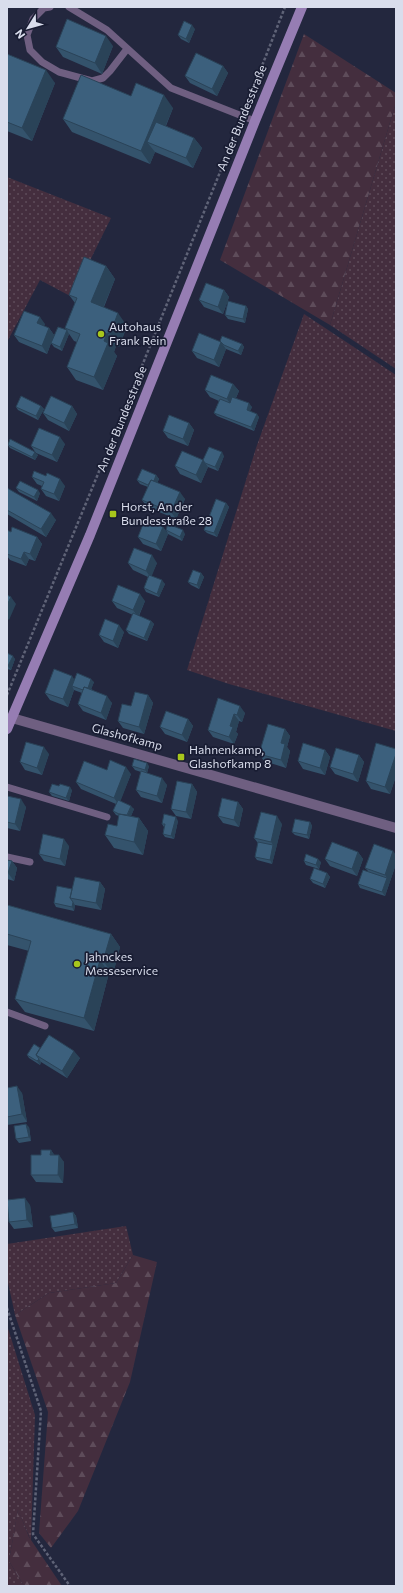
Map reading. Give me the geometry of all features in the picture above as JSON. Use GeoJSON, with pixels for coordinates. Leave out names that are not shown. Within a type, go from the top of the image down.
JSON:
{"type":"FeatureCollection","features":[{"type":"Feature","properties":{"kind":"main road","name":"An der Bundesstraße"},"geometry":{"type":"LineString","coordinates":[[7,728],[90,535],[302,7]]}},
{"type":"Feature","properties":{"kind":"street","name":"Glashofkamp"},"geometry":{"type":"LineString","coordinates":[[12,718],[396,828]]}},
{"type":"Feature","properties":{"kind":"lane"},"geometry":{"type":"LineString","coordinates":[[50,7],[44,8],[33,18],[27,35],[30,50],[42,62],[58,72],[92,81],[102,78],[110,71],[127,49]]}},
{"type":"Feature","properties":{"kind":"lane"},"geometry":{"type":"LineString","coordinates":[[69,7],[107,30],[171,88],[255,121]]}},
{"type":"Feature","properties":{"kind":"lane"},"geometry":{"type":"LineString","coordinates":[[7,787],[107,817]]}},
{"type":"Feature","properties":{"kind":"lane"},"geometry":{"type":"LineString","coordinates":[[7,857],[30,862]]}},
{"type":"Feature","properties":{"kind":"lane"},"geometry":{"type":"LineString","coordinates":[[7,1012],[45,1026]]}},
{"type":"Feature","properties":{"kind":"path"},"geometry":{"type":"LineString","coordinates":[[7,695],[121,418],[286,7]]}},
{"type":"Feature","properties":{"kind":"path"},"geometry":{"type":"LineString","coordinates":[[7,1308],[41,1411],[34,1534],[70,1586]]}},
{"type":"Feature","properties":{"kind":"green space"},"geometry":{"type":"Polygon","coordinates":[[[304,34],[396,93],[396,102],[330,325],[220,260],[304,34]]]}},
{"type":"Feature","properties":{"kind":"green space"},"geometry":{"type":"Polygon","coordinates":[[[396,102],[396,369],[330,325],[396,102]]]}},
{"type":"Feature","properties":{"kind":"green space"},"geometry":{"type":"Polygon","coordinates":[[[7,177],[111,218],[72,297],[40,280],[7,342],[7,177]]]}},
{"type":"Feature","properties":{"kind":"green space"},"geometry":{"type":"Polygon","coordinates":[[[304,314],[396,375],[396,731],[229,684],[187,670],[256,448],[304,314]]]}},
{"type":"Feature","properties":{"kind":"green space"},"geometry":{"type":"Polygon","coordinates":[[[126,1226],[133,1255],[116,1283],[49,1293],[15,1315],[7,1278],[7,1244],[126,1226]]]}},
{"type":"Feature","properties":{"kind":"green space"},"geometry":{"type":"Polygon","coordinates":[[[133,1255],[157,1262],[130,1382],[78,1511],[51,1548],[39,1533],[48,1412],[15,1315],[49,1293],[116,1283],[133,1255]]]}},
{"type":"Feature","properties":{"kind":"green space"},"geometry":{"type":"Polygon","coordinates":[[[7,1325],[35,1415],[31,1541],[18,1510],[9,1561],[24,1586],[7,1586],[7,1325]]]}},
{"type":"Feature","properties":{"kind":"green space"},"geometry":{"type":"Polygon","coordinates":[[[18,1509],[29,1537],[62,1586],[24,1586],[9,1561],[18,1509]]]}},
{"type":"Feature","properties":{"kind":"building"},"geometry":{"type":"Polygon","coordinates":[[[67,19],[106,36],[95,63],[56,47],[67,19]]]}},
{"type":"Feature","properties":{"kind":"building"},"geometry":{"type":"Polygon","coordinates":[[[184,21],[192,25],[186,39],[178,35],[184,21]]]}},
{"type":"Feature","properties":{"kind":"building"},"geometry":{"type":"Polygon","coordinates":[[[196,53],[223,66],[212,89],[185,76],[196,53]]]}},
{"type":"Feature","properties":{"kind":"building"},"geometry":{"type":"Polygon","coordinates":[[[7,54],[46,70],[22,128],[7,122],[7,54]]]}},
{"type":"Feature","properties":{"kind":"building"},"geometry":{"type":"Polygon","coordinates":[[[81,75],[131,96],[136,83],[164,95],[141,151],[63,119],[81,75]]]}},
{"type":"Feature","properties":{"kind":"building"},"geometry":{"type":"Polygon","coordinates":[[[156,122],[194,138],[186,158],[147,142],[156,122]]]}},
{"type":"Feature","properties":{"kind":"building"},"geometry":{"type":"Polygon","coordinates":[[[84,257],[106,266],[91,302],[118,313],[110,334],[107,333],[104,341],[108,343],[94,377],[67,367],[80,334],[65,328],[77,298],[69,295],[84,257]]]}},
{"type":"Feature","properties":{"kind":"building"},"geometry":{"type":"Polygon","coordinates":[[[206,283],[224,290],[218,307],[199,300],[206,283]]]}},
{"type":"Feature","properties":{"kind":"building"},"geometry":{"type":"Polygon","coordinates":[[[228,301],[246,306],[243,319],[225,315],[228,301]]]}},
{"type":"Feature","properties":{"kind":"building"},"geometry":{"type":"Polygon","coordinates":[[[24,311],[40,317],[37,323],[49,328],[42,346],[14,335],[24,311]]]}},
{"type":"Feature","properties":{"kind":"building"},"geometry":{"type":"Polygon","coordinates":[[[58,327],[67,330],[60,347],[51,343],[58,327]]]}},
{"type":"Feature","properties":{"kind":"building"},"geometry":{"type":"Polygon","coordinates":[[[199,333],[221,342],[214,360],[192,351],[199,333]]]}},
{"type":"Feature","properties":{"kind":"building"},"geometry":{"type":"Polygon","coordinates":[[[222,336],[242,344],[238,351],[224,345],[220,341],[222,336]]]}},
{"type":"Feature","properties":{"kind":"building"},"geometry":{"type":"Polygon","coordinates":[[[211,375],[233,384],[227,399],[205,390],[211,375]]]}},
{"type":"Feature","properties":{"kind":"building"},"geometry":{"type":"Polygon","coordinates":[[[21,396],[41,406],[36,416],[16,407],[21,396]]]}},
{"type":"Feature","properties":{"kind":"building"},"geometry":{"type":"Polygon","coordinates":[[[51,396],[72,406],[64,423],[43,413],[51,396]]]}},
{"type":"Feature","properties":{"kind":"building"},"geometry":{"type":"Polygon","coordinates":[[[232,397],[249,403],[247,410],[257,414],[251,427],[214,413],[220,399],[230,403],[232,397]]]}},
{"type":"Feature","properties":{"kind":"building"},"geometry":{"type":"Polygon","coordinates":[[[169,415],[189,423],[183,439],[163,431],[169,415]]]}},
{"type":"Feature","properties":{"kind":"building"},"geometry":{"type":"Polygon","coordinates":[[[39,428],[60,437],[52,455],[31,446],[39,428]]]}},
{"type":"Feature","properties":{"kind":"building"},"geometry":{"type":"Polygon","coordinates":[[[10,439],[35,452],[32,457],[8,445],[10,439]]]}},
{"type":"Feature","properties":{"kind":"building"},"geometry":{"type":"Polygon","coordinates":[[[209,447],[222,452],[215,467],[205,463],[203,460],[209,447]]]}},
{"type":"Feature","properties":{"kind":"building"},"geometry":{"type":"Polygon","coordinates":[[[182,451],[203,460],[196,475],[175,466],[182,451]]]}},
{"type":"Feature","properties":{"kind":"building"},"geometry":{"type":"Polygon","coordinates":[[[142,469],[156,475],[154,481],[151,480],[148,485],[137,480],[142,469]]]}},
{"type":"Feature","properties":{"kind":"building"},"geometry":{"type":"Polygon","coordinates":[[[34,471],[46,476],[47,473],[60,479],[54,494],[41,489],[44,482],[32,477],[34,471]]]}},
{"type":"Feature","properties":{"kind":"building"},"geometry":{"type":"Polygon","coordinates":[[[151,480],[180,492],[171,512],[142,500],[151,480]]]}},
{"type":"Feature","properties":{"kind":"building"},"geometry":{"type":"Polygon","coordinates":[[[20,481],[38,490],[34,497],[16,488],[20,481]]]}},
{"type":"Feature","properties":{"kind":"building"},"geometry":{"type":"Polygon","coordinates":[[[7,488],[51,513],[41,529],[7,510],[7,488]]]}},
{"type":"Feature","properties":{"kind":"building"},"geometry":{"type":"Polygon","coordinates":[[[216,499],[226,503],[214,533],[204,530],[216,499]]]}},
{"type":"Feature","properties":{"kind":"building"},"geometry":{"type":"Polygon","coordinates":[[[145,519],[163,527],[156,544],[138,537],[145,519]]]}},
{"type":"Feature","properties":{"kind":"building"},"geometry":{"type":"Polygon","coordinates":[[[168,524],[183,530],[180,537],[166,530],[168,524]]]}},
{"type":"Feature","properties":{"kind":"building"},"geometry":{"type":"Polygon","coordinates":[[[12,527],[37,537],[30,554],[24,552],[21,559],[7,554],[7,530],[11,532],[12,527]]]}},
{"type":"Feature","properties":{"kind":"building"},"geometry":{"type":"Polygon","coordinates":[[[134,548],[152,555],[146,571],[128,563],[134,548]]]}},
{"type":"Feature","properties":{"kind":"building"},"geometry":{"type":"Polygon","coordinates":[[[193,570],[201,573],[197,585],[188,582],[193,570]]]}},
{"type":"Feature","properties":{"kind":"building"},"geometry":{"type":"Polygon","coordinates":[[[149,575],[162,580],[157,594],[144,588],[149,575]]]}},
{"type":"Feature","properties":{"kind":"building"},"geometry":{"type":"Polygon","coordinates":[[[118,585],[140,594],[133,610],[112,601],[118,585]]]}},
{"type":"Feature","properties":{"kind":"building"},"geometry":{"type":"Polygon","coordinates":[[[7,595],[11,597],[7,605],[7,595]]]}},
{"type":"Feature","properties":{"kind":"building"},"geometry":{"type":"Polygon","coordinates":[[[133,613],[151,621],[144,638],[126,630],[133,613]]]}},
{"type":"Feature","properties":{"kind":"building"},"geometry":{"type":"Polygon","coordinates":[[[105,619],[119,625],[113,641],[99,635],[105,619]]]}},
{"type":"Feature","properties":{"kind":"building"},"geometry":{"type":"Polygon","coordinates":[[[7,653],[13,656],[8,666],[7,666],[7,653]]]}},
{"type":"Feature","properties":{"kind":"building"},"geometry":{"type":"Polygon","coordinates":[[[54,669],[72,676],[63,699],[45,693],[54,669]]]}},
{"type":"Feature","properties":{"kind":"building"},"geometry":{"type":"Polygon","coordinates":[[[77,673],[91,679],[88,688],[84,687],[83,690],[72,686],[77,673]]]}},
{"type":"Feature","properties":{"kind":"building"},"geometry":{"type":"Polygon","coordinates":[[[84,687],[107,696],[101,713],[78,704],[84,687]]]}},
{"type":"Feature","properties":{"kind":"building"},"geometry":{"type":"Polygon","coordinates":[[[135,692],[148,695],[139,727],[118,721],[122,704],[131,706],[135,692]]]}},
{"type":"Feature","properties":{"kind":"building"},"geometry":{"type":"Polygon","coordinates":[[[218,698],[240,706],[237,715],[234,714],[230,726],[233,727],[229,737],[208,730],[218,698]]]}},
{"type":"Feature","properties":{"kind":"building"},"geometry":{"type":"Polygon","coordinates":[[[166,711],[188,719],[182,735],[160,727],[166,711]]]}},
{"type":"Feature","properties":{"kind":"building"},"geometry":{"type":"Polygon","coordinates":[[[268,724],[285,729],[281,743],[285,744],[281,760],[259,754],[268,724]]]}},
{"type":"Feature","properties":{"kind":"building"},"geometry":{"type":"Polygon","coordinates":[[[26,742],[44,747],[37,768],[20,762],[26,742]]]}},
{"type":"Feature","properties":{"kind":"building"},"geometry":{"type":"Polygon","coordinates":[[[303,743],[325,750],[320,768],[298,761],[303,743]]]}},
{"type":"Feature","properties":{"kind":"building"},"geometry":{"type":"Polygon","coordinates":[[[376,743],[396,749],[396,754],[385,787],[366,781],[376,743]]]}},
{"type":"Feature","properties":{"kind":"building"},"geometry":{"type":"Polygon","coordinates":[[[336,748],[359,755],[353,774],[330,767],[336,748]]]}},
{"type":"Feature","properties":{"kind":"building"},"geometry":{"type":"Polygon","coordinates":[[[134,759],[147,763],[145,770],[132,766],[134,759]]]}},
{"type":"Feature","properties":{"kind":"building"},"geometry":{"type":"Polygon","coordinates":[[[110,760],[126,767],[114,798],[76,782],[84,761],[107,770],[110,760]]]}},
{"type":"Feature","properties":{"kind":"building"},"geometry":{"type":"Polygon","coordinates":[[[141,771],[162,778],[157,796],[136,790],[141,771]]]}},
{"type":"Feature","properties":{"kind":"building"},"geometry":{"type":"Polygon","coordinates":[[[177,781],[192,784],[186,812],[171,809],[177,781]]]}},
{"type":"Feature","properties":{"kind":"building"},"geometry":{"type":"Polygon","coordinates":[[[52,784],[59,786],[60,784],[70,787],[66,798],[49,792],[52,784]]]}},
{"type":"Feature","properties":{"kind":"building"},"geometry":{"type":"Polygon","coordinates":[[[7,796],[21,799],[15,824],[7,822],[7,796]]]}},
{"type":"Feature","properties":{"kind":"building"},"geometry":{"type":"Polygon","coordinates":[[[222,798],[238,802],[234,820],[218,816],[222,798]]]}},
{"type":"Feature","properties":{"kind":"building"},"geometry":{"type":"Polygon","coordinates":[[[118,800],[131,806],[127,815],[119,814],[113,811],[118,800]]]}},
{"type":"Feature","properties":{"kind":"building"},"geometry":{"type":"Polygon","coordinates":[[[261,812],[277,816],[271,842],[254,838],[261,812]]]}},
{"type":"Feature","properties":{"kind":"building"},"geometry":{"type":"Polygon","coordinates":[[[119,814],[139,818],[134,842],[105,835],[108,824],[117,826],[119,814]]]}},
{"type":"Feature","properties":{"kind":"building"},"geometry":{"type":"Polygon","coordinates":[[[164,814],[176,817],[171,836],[163,834],[165,824],[162,824],[164,814]]]}},
{"type":"Feature","properties":{"kind":"building"},"geometry":{"type":"Polygon","coordinates":[[[295,819],[310,822],[307,835],[292,832],[295,819]]]}},
{"type":"Feature","properties":{"kind":"building"},"geometry":{"type":"Polygon","coordinates":[[[43,834],[64,839],[60,859],[39,854],[43,834]]]}},
{"type":"Feature","properties":{"kind":"building"},"geometry":{"type":"Polygon","coordinates":[[[258,842],[273,845],[270,860],[255,857],[258,842]]]}},
{"type":"Feature","properties":{"kind":"building"},"geometry":{"type":"Polygon","coordinates":[[[332,842],[358,852],[352,869],[325,859],[332,842]]]}},
{"type":"Feature","properties":{"kind":"building"},"geometry":{"type":"Polygon","coordinates":[[[374,844],[393,851],[385,875],[365,868],[374,844]]]}},
{"type":"Feature","properties":{"kind":"building"},"geometry":{"type":"Polygon","coordinates":[[[306,854],[318,859],[316,865],[304,861],[306,854]]]}},
{"type":"Feature","properties":{"kind":"building"},"geometry":{"type":"Polygon","coordinates":[[[7,860],[12,861],[8,873],[7,873],[7,860]]]}},
{"type":"Feature","properties":{"kind":"building"},"geometry":{"type":"Polygon","coordinates":[[[314,868],[327,873],[323,884],[310,879],[314,868]]]}},
{"type":"Feature","properties":{"kind":"building"},"geometry":{"type":"Polygon","coordinates":[[[363,870],[387,878],[382,892],[358,884],[363,870]]]}},
{"type":"Feature","properties":{"kind":"building"},"geometry":{"type":"Polygon","coordinates":[[[75,877],[100,882],[96,903],[70,898],[75,877]]]}},
{"type":"Feature","properties":{"kind":"building"},"geometry":{"type":"Polygon","coordinates":[[[57,886],[72,889],[70,898],[73,902],[72,907],[54,903],[57,886]]]}},
{"type":"Feature","properties":{"kind":"building","name":"Jahnckes Messeservice"},"geometry":{"type":"Polygon","coordinates":[[[7,905],[111,934],[103,961],[100,960],[84,1018],[15,999],[31,941],[7,934],[7,905]]]}},
{"type":"Feature","properties":{"kind":"building"},"geometry":{"type":"Polygon","coordinates":[[[49,1035],[74,1051],[62,1071],[36,1055],[49,1035]]]}},
{"type":"Feature","properties":{"kind":"building"},"geometry":{"type":"Polygon","coordinates":[[[34,1044],[40,1048],[36,1055],[39,1059],[37,1061],[27,1055],[34,1044]]]}},
{"type":"Feature","properties":{"kind":"building"},"geometry":{"type":"Polygon","coordinates":[[[17,1086],[22,1114],[7,1117],[7,1088],[17,1086]]]}},
{"type":"Feature","properties":{"kind":"building"},"geometry":{"type":"Polygon","coordinates":[[[26,1124],[29,1137],[16,1139],[14,1126],[26,1124]]]}},
{"type":"Feature","properties":{"kind":"building"},"geometry":{"type":"Polygon","coordinates":[[[41,1150],[51,1150],[50,1155],[59,1155],[58,1175],[31,1175],[31,1155],[41,1155],[41,1150]]]}},
{"type":"Feature","properties":{"kind":"building"},"geometry":{"type":"Polygon","coordinates":[[[25,1198],[27,1220],[9,1222],[7,1200],[25,1198]]]}},
{"type":"Feature","properties":{"kind":"building"},"geometry":{"type":"Polygon","coordinates":[[[73,1212],[75,1224],[52,1228],[50,1216],[73,1212]]]}},
{"type":"Feature","properties":{"kind":"place","name":"Autohaus Frank Rein"},"geometry":{"type":"Point","coordinates":[101,334]}},
{"type":"Feature","properties":{"kind":"place","name":"Horst, An der Bundesstraße 28"},"geometry":{"type":"Point","coordinates":[113,514]}},
{"type":"Feature","properties":{"kind":"place","name":"Hahnenkamp, Glashofkamp 8"},"geometry":{"type":"Point","coordinates":[181,757]}},
{"type":"Feature","properties":{"kind":"place","name":"Jahnckes Messeservice"},"geometry":{"type":"Point","coordinates":[77,964]}}]}
